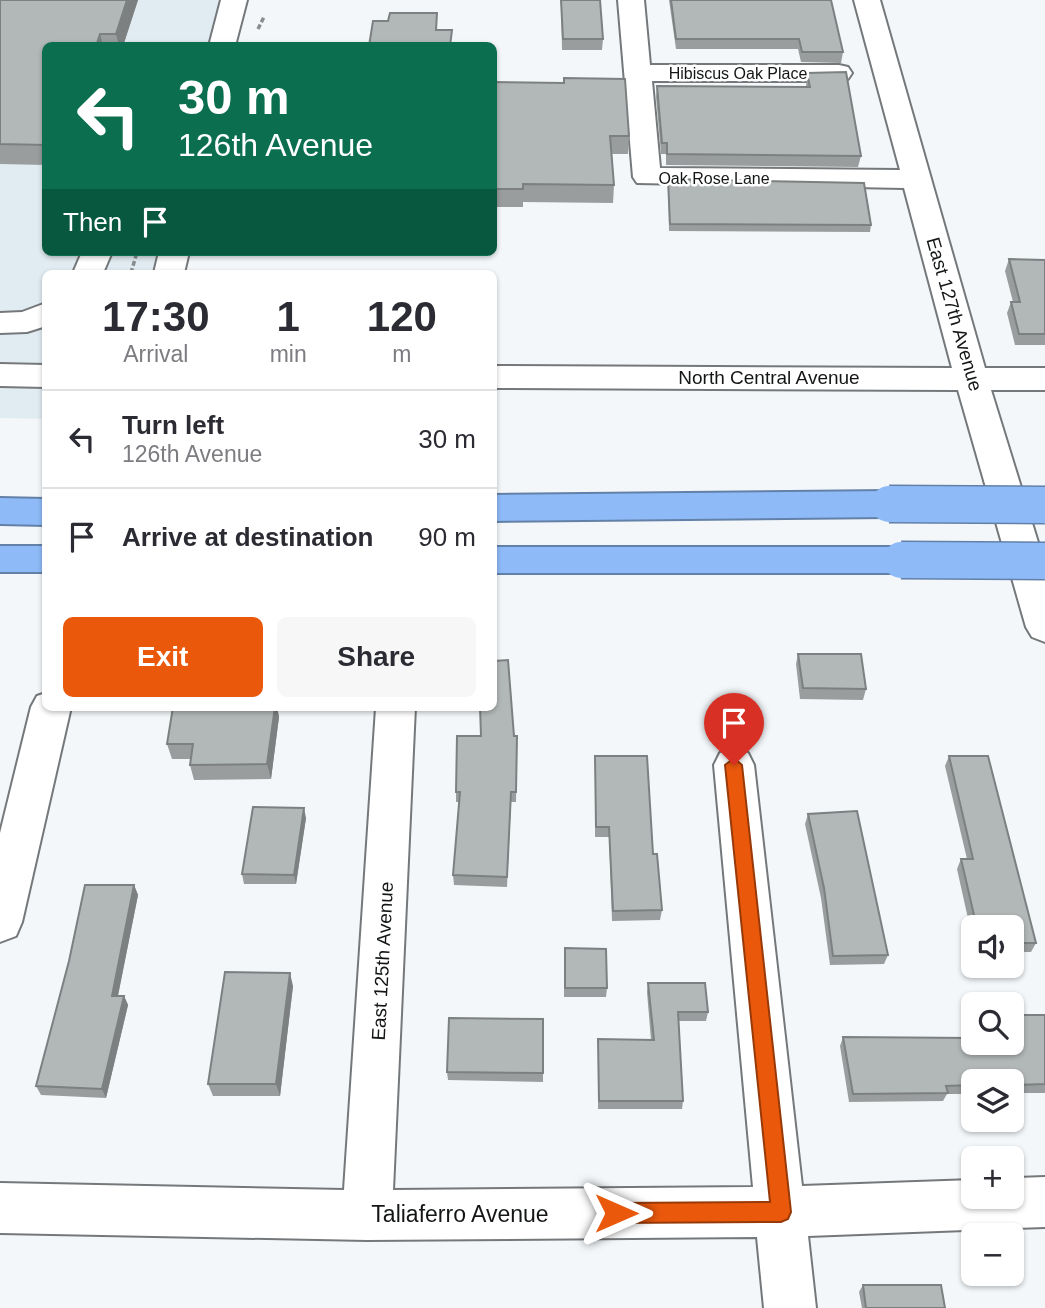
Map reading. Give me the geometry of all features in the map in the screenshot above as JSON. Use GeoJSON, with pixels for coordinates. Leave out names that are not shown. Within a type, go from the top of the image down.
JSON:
{"type":"FeatureCollection","features":[{"type":"Feature","properties":{"kind":"highway"},"geometry":{"type":"LineString","coordinates":[[497,508],[1045,505]]}},
{"type":"Feature","properties":{"kind":"highway"},"geometry":{"type":"LineString","coordinates":[[0,511],[42,512]]}},
{"type":"Feature","properties":{"kind":"highway"},"geometry":{"type":"LineString","coordinates":[[0,559],[42,559]]}},
{"type":"Feature","properties":{"kind":"highway"},"geometry":{"type":"LineString","coordinates":[[497,560],[1045,561]]}},
{"type":"Feature","properties":{"kind":"street"},"geometry":{"type":"LineString","coordinates":[[223,42],[234,0]]}},
{"type":"Feature","properties":{"kind":"street","name":"Oak Rose Lane"},"geometry":{"type":"LineString","coordinates":[[631,0],[647,177],[917,179]]}},
{"type":"Feature","properties":{"kind":"street","name":"East 127th Avenue"},"geometry":{"type":"LineString","coordinates":[[867,0],[971,378],[1045,627]]}},
{"type":"Feature","properties":{"kind":"street","name":"Hibiscus Oak Place"},"geometry":{"type":"LineString","coordinates":[[638,73],[839,73]]}},
{"type":"Feature","properties":{"kind":"street"},"geometry":{"type":"LineString","coordinates":[[0,323],[27,323],[42,315]]}},
{"type":"Feature","properties":{"kind":"street"},"geometry":{"type":"LineString","coordinates":[[0,375],[42,376]]}},
{"type":"Feature","properties":{"kind":"street","name":"North Central Avenue"},"geometry":{"type":"LineString","coordinates":[[497,377],[1045,379]]}},
{"type":"Feature","properties":{"kind":"street"},"geometry":{"type":"LineString","coordinates":[[0,922],[50,711]]}},
{"type":"Feature","properties":{"kind":"street","name":"East 125th Avenue"},"geometry":{"type":"LineString","coordinates":[[367,1215],[396,711]]}},
{"type":"Feature","properties":{"kind":"street"},"geometry":{"type":"LineString","coordinates":[[734,765],[790,1308]]}},
{"type":"Feature","properties":{"kind":"street","name":"Taliaferro Avenue"},"geometry":{"type":"LineString","coordinates":[[0,1208],[367,1215],[781,1212],[1045,1202]]}},
{"type":"Feature","properties":{"kind":"shaded area"},"geometry":{"type":"Polygon","coordinates":[[[0,0],[224,0],[214,42],[42,42],[42,256],[161,256],[158,270],[42,270],[42,363],[0,362],[0,0]]]}},
{"type":"Feature","properties":{"kind":"shaded area"},"geometry":{"type":"Polygon","coordinates":[[[0,384],[42,385],[42,419],[0,418],[0,384]]]}},
{"type":"Feature","properties":{"kind":"building"},"geometry":{"type":"Polygon","coordinates":[[[0,0],[127,0],[116,34],[100,34],[97,42],[42,42],[42,145],[0,144],[0,0]]]}},
{"type":"Feature","properties":{"kind":"building"},"geometry":{"type":"Polygon","coordinates":[[[561,0],[600,0],[603,39],[563,39],[561,0]]]}},
{"type":"Feature","properties":{"kind":"building"},"geometry":{"type":"Polygon","coordinates":[[[671,0],[831,0],[843,52],[802,52],[799,39],[676,39],[671,0]]]}},
{"type":"Feature","properties":{"kind":"building"},"geometry":{"type":"Polygon","coordinates":[[[390,13],[437,13],[436,30],[452,30],[450,42],[370,42],[373,21],[388,21],[390,13]]]}},
{"type":"Feature","properties":{"kind":"building"},"geometry":{"type":"Polygon","coordinates":[[[846,72],[861,156],[667,154],[667,143],[662,143],[657,86],[810,87],[807,73],[846,72]]]}},
{"type":"Feature","properties":{"kind":"building"},"geometry":{"type":"Polygon","coordinates":[[[564,78],[625,79],[629,136],[610,136],[614,185],[523,184],[523,189],[497,189],[497,82],[564,83],[564,78]]]}},
{"type":"Feature","properties":{"kind":"building"},"geometry":{"type":"Polygon","coordinates":[[[668,179],[864,183],[871,225],[670,224],[668,179]]]}},
{"type":"Feature","properties":{"kind":"building"},"geometry":{"type":"Polygon","coordinates":[[[1009,259],[1045,260],[1045,334],[1019,334],[1011,302],[1020,302],[1009,259]]]}},
{"type":"Feature","properties":{"kind":"building"},"geometry":{"type":"Polygon","coordinates":[[[798,654],[861,654],[866,689],[803,688],[798,654]]]}},
{"type":"Feature","properties":{"kind":"building"},"geometry":{"type":"Polygon","coordinates":[[[508,660],[514,736],[517,736],[516,792],[511,792],[507,877],[453,875],[460,792],[456,792],[457,736],[481,736],[480,711],[497,711],[497,661],[508,660]]]}},
{"type":"Feature","properties":{"kind":"building"},"geometry":{"type":"Polygon","coordinates":[[[172,711],[274,711],[267,764],[190,765],[193,744],[167,744],[172,711]]]}},
{"type":"Feature","properties":{"kind":"building"},"geometry":{"type":"Polygon","coordinates":[[[595,756],[647,756],[653,854],[657,854],[662,910],[613,911],[609,827],[596,827],[595,756]]]}},
{"type":"Feature","properties":{"kind":"building"},"geometry":{"type":"Polygon","coordinates":[[[949,756],[988,756],[1036,943],[1024,943],[1024,915],[974,915],[961,859],[973,859],[949,756]]]}},
{"type":"Feature","properties":{"kind":"building"},"geometry":{"type":"Polygon","coordinates":[[[253,807],[304,808],[294,875],[242,874],[253,807]]]}},
{"type":"Feature","properties":{"kind":"building"},"geometry":{"type":"Polygon","coordinates":[[[857,811],[888,955],[833,956],[824,888],[808,814],[857,811]]]}},
{"type":"Feature","properties":{"kind":"building"},"geometry":{"type":"Polygon","coordinates":[[[85,885],[134,885],[112,996],[124,996],[102,1089],[36,1086],[69,961],[85,885]]]}},
{"type":"Feature","properties":{"kind":"building"},"geometry":{"type":"Polygon","coordinates":[[[565,948],[606,949],[607,988],[565,988],[565,948]]]}},
{"type":"Feature","properties":{"kind":"building"},"geometry":{"type":"Polygon","coordinates":[[[225,972],[290,973],[276,1084],[208,1084],[225,972]]]}},
{"type":"Feature","properties":{"kind":"building"},"geometry":{"type":"Polygon","coordinates":[[[648,983],[705,983],[708,1012],[678,1012],[683,1101],[599,1101],[598,1039],[654,1040],[648,983]]]}},
{"type":"Feature","properties":{"kind":"building"},"geometry":{"type":"Polygon","coordinates":[[[1024,1015],[1045,1015],[1045,1084],[1024,1085],[1024,1069],[961,1069],[961,1085],[946,1086],[948,1093],[853,1094],[843,1037],[961,1038],[961,1055],[1024,1055],[1024,1015]]]}},
{"type":"Feature","properties":{"kind":"building"},"geometry":{"type":"Polygon","coordinates":[[[449,1018],[543,1019],[543,1073],[447,1072],[449,1018]]]}},
{"type":"Feature","properties":{"kind":"building"},"geometry":{"type":"Polygon","coordinates":[[[863,1285],[941,1285],[945,1308],[866,1308],[863,1285]]]}},
{"type":"Feature","properties":{"kind":"route"},"geometry":{"type":"LineString","coordinates":[[616,1213],[781,1212],[734,765]]}}]}
